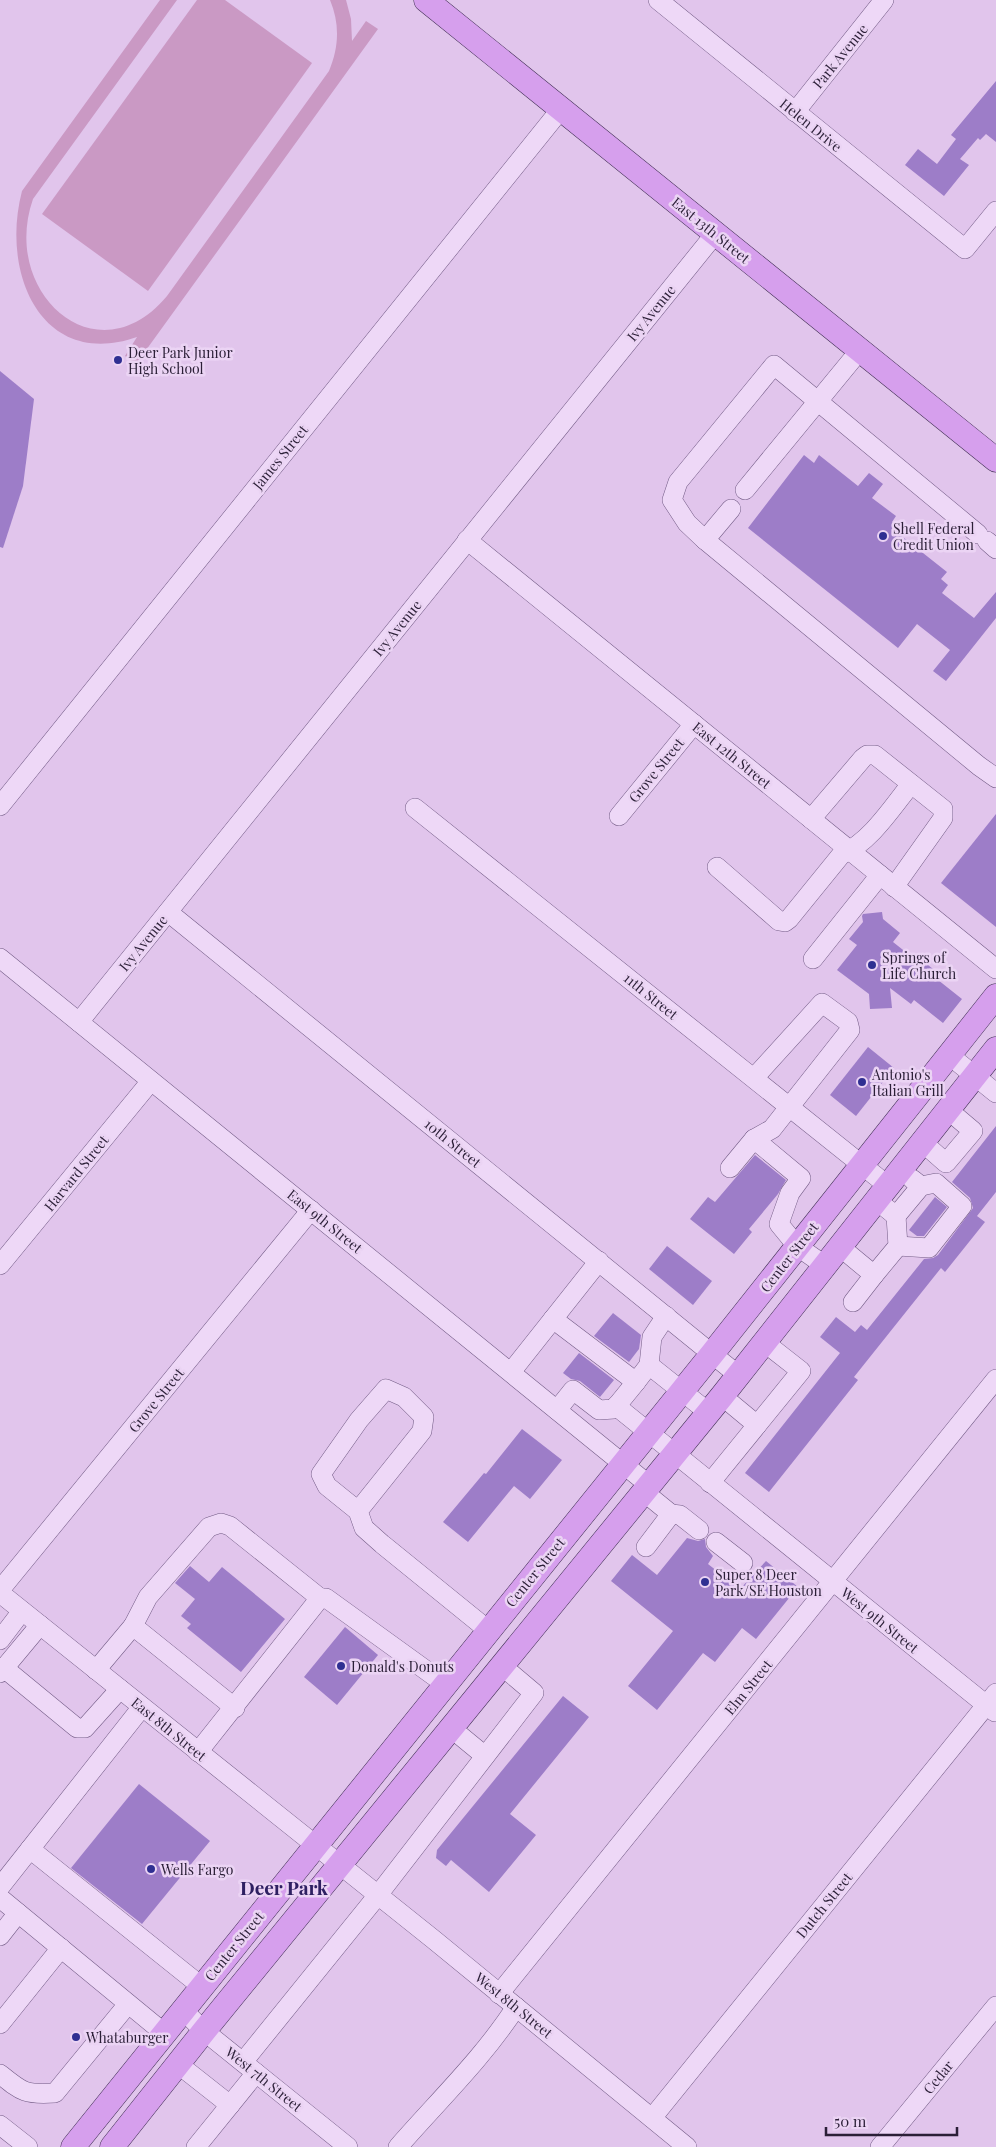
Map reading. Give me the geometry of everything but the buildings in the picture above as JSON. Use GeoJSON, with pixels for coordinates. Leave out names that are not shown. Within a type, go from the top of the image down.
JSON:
{"type":"FeatureCollection","features":[{"type":"Feature","properties":{"kind":"main road","name":"East 13th Street"},"geometry":{"type":"LineString","coordinates":[[426,0],[996,460]]}},
{"type":"Feature","properties":{"kind":"main road","name":"Center Street"},"geometry":{"type":"LineString","coordinates":[[73,2147],[182,2009],[316,1846],[712,1354],[996,996]]}},
{"type":"Feature","properties":{"kind":"main road"},"geometry":{"type":"LineString","coordinates":[[112,2147],[339,1864],[738,1376],[887,1184],[996,1048]]}},
{"type":"Feature","properties":{"kind":"street","name":"Helen Drive"},"geometry":{"type":"LineString","coordinates":[[658,0],[965,249],[996,211]]}},
{"type":"Feature","properties":{"kind":"street","name":"Park Avenue"},"geometry":{"type":"LineString","coordinates":[[795,112],[884,0]]}},
{"type":"Feature","properties":{"kind":"street","name":"James Street"},"geometry":{"type":"LineString","coordinates":[[0,806],[561,109]]}},
{"type":"Feature","properties":{"kind":"street","name":"Ivy Avenue"},"geometry":{"type":"LineString","coordinates":[[79,1022],[715,234]]}},
{"type":"Feature","properties":{"kind":"street"},"geometry":{"type":"LineString","coordinates":[[745,490],[860,350]]}},
{"type":"Feature","properties":{"kind":"street"},"geometry":{"type":"LineString","coordinates":[[987,541],[774,365],[678,482],[672,500],[687,523],[705,540],[996,778]]}},
{"type":"Feature","properties":{"kind":"street"},"geometry":{"type":"LineString","coordinates":[[705,540],[731,509]]}},
{"type":"Feature","properties":{"kind":"street","name":"East 12th Street"},"geometry":{"type":"LineString","coordinates":[[467,540],[996,970]]}},
{"type":"Feature","properties":{"kind":"street","name":"Grove Street"},"geometry":{"type":"LineString","coordinates":[[619,816],[694,724]]}},
{"type":"Feature","properties":{"kind":"street"},"geometry":{"type":"LineString","coordinates":[[811,819],[867,755],[875,755],[942,809],[944,814],[887,881],[813,959]]}},
{"type":"Feature","properties":{"kind":"street"},"geometry":{"type":"LineString","coordinates":[[717,867],[779,921],[785,922],[789,920],[834,862],[873,831],[911,784]]}},
{"type":"Feature","properties":{"kind":"street","name":"11th Street"},"geometry":{"type":"LineString","coordinates":[[415,808],[887,1184]]}},
{"type":"Feature","properties":{"kind":"street","name":"10th Street"},"geometry":{"type":"LineString","coordinates":[[168,912],[738,1376]]}},
{"type":"Feature","properties":{"kind":"street","name":"East 9th Street"},"geometry":{"type":"LineString","coordinates":[[0,958],[623,1464],[671,1514],[680,1515],[699,1530]]}},
{"type":"Feature","properties":{"kind":"street"},"geometry":{"type":"LineString","coordinates":[[730,1168],[754,1140],[772,1129],[790,1107],[850,1030],[848,1022],[822,1002],[754,1078]]}},
{"type":"Feature","properties":{"kind":"street"},"geometry":{"type":"LineString","coordinates":[[949,1056],[996,1093]]}},
{"type":"Feature","properties":{"kind":"street","name":"Harvard Street"},"geometry":{"type":"LineString","coordinates":[[0,1265],[151,1081]]}},
{"type":"Feature","properties":{"kind":"street"},"geometry":{"type":"LineString","coordinates":[[922,1141],[946,1163],[973,1131],[947,1109]]}},
{"type":"Feature","properties":{"kind":"street"},"geometry":{"type":"LineString","coordinates":[[754,1140],[801,1178],[790,1193],[779,1224],[797,1246],[824,1266]]}},
{"type":"Feature","properties":{"kind":"street"},"geometry":{"type":"LineString","coordinates":[[853,1302],[898,1246],[896,1216],[887,1184],[921,1186],[936,1184],[962,1206],[929,1248],[898,1246]]}},
{"type":"Feature","properties":{"kind":"street"},"geometry":{"type":"LineString","coordinates":[[896,1216],[921,1186]]}},
{"type":"Feature","properties":{"kind":"street","name":"Grove Street"},"geometry":{"type":"LineString","coordinates":[[0,1591],[311,1210]]}},
{"type":"Feature","properties":{"kind":"street"},"geometry":{"type":"LineString","coordinates":[[839,1246],[874,1276]]}},
{"type":"Feature","properties":{"kind":"street"},"geometry":{"type":"LineString","coordinates":[[511,1372],[599,1261]]}},
{"type":"Feature","properties":{"kind":"street"},"geometry":{"type":"LineString","coordinates":[[557,1410],[573,1390],[599,1410],[614,1409],[650,1365],[652,1337],[666,1316]]}},
{"type":"Feature","properties":{"kind":"street"},"geometry":{"type":"LineString","coordinates":[[553,1319],[636,1382]]}},
{"type":"Feature","properties":{"kind":"street"},"geometry":{"type":"LineString","coordinates":[[710,1483],[801,1371],[764,1342]]}},
{"type":"Feature","properties":{"kind":"street"},"geometry":{"type":"LineString","coordinates":[[650,1365],[682,1391],[715,1404],[757,1425]]}},
{"type":"Feature","properties":{"kind":"street","name":"Elm Street"},"geometry":{"type":"LineString","coordinates":[[499,1994],[996,1379]]}},
{"type":"Feature","properties":{"kind":"street"},"geometry":{"type":"LineString","coordinates":[[358,1511],[422,1431],[424,1418],[404,1397],[386,1389],[359,1420],[321,1474],[327,1486],[358,1511],[364,1528],[488,1630]]}},
{"type":"Feature","properties":{"kind":"street","name":"West 9th Street"},"geometry":{"type":"LineString","coordinates":[[616,1406],[833,1582],[993,1704]]}},
{"type":"Feature","properties":{"kind":"street"},"geometry":{"type":"LineString","coordinates":[[646,1547],[671,1514]]}},
{"type":"Feature","properties":{"kind":"street"},"geometry":{"type":"LineString","coordinates":[[96,1670],[133,1626],[148,1597],[209,1526],[221,1523],[230,1526],[320,1598],[326,1598],[445,1684]]}},
{"type":"Feature","properties":{"kind":"street"},"geometry":{"type":"LineString","coordinates":[[716,1542],[743,1563]]}},
{"type":"Feature","properties":{"kind":"street","name":"East 8th Street"},"geometry":{"type":"LineString","coordinates":[[0,1591],[142,1708],[339,1864]]}},
{"type":"Feature","properties":{"kind":"street"},"geometry":{"type":"LineString","coordinates":[[198,1752],[235,1708],[320,1598]]}},
{"type":"Feature","properties":{"kind":"street"},"geometry":{"type":"LineString","coordinates":[[0,1640],[22,1611]]}},
{"type":"Feature","properties":{"kind":"street"},"geometry":{"type":"LineString","coordinates":[[40,1625],[2,1671],[77,1728],[85,1728],[93,1722],[120,1689]]}},
{"type":"Feature","properties":{"kind":"street"},"geometry":{"type":"LineString","coordinates":[[133,1626],[235,1708]]}},
{"type":"Feature","properties":{"kind":"street"},"geometry":{"type":"LineString","coordinates":[[196,2147],[230,2105],[249,2067],[378,1895],[534,1693],[502,1666]]}},
{"type":"Feature","properties":{"kind":"street","name":"Dutch Street"},"geometry":{"type":"LineString","coordinates":[[652,2118],[993,1704]]}},
{"type":"Feature","properties":{"kind":"street"},"geometry":{"type":"LineString","coordinates":[[0,1887],[142,1708]]}},
{"type":"Feature","properties":{"kind":"street"},"geometry":{"type":"LineString","coordinates":[[451,1728],[485,1756]]}},
{"type":"Feature","properties":{"kind":"street"},"geometry":{"type":"LineString","coordinates":[[30,1850],[201,1986]]}},
{"type":"Feature","properties":{"kind":"street","name":"West 8th Street"},"geometry":{"type":"LineString","coordinates":[[339,1864],[687,2147]]}},
{"type":"Feature","properties":{"kind":"street"},"geometry":{"type":"LineString","coordinates":[[0,1898],[164,2033]]}},
{"type":"Feature","properties":{"kind":"street"},"geometry":{"type":"LineString","coordinates":[[0,1936],[18,1913]]}},
{"type":"Feature","properties":{"kind":"street"},"geometry":{"type":"LineString","coordinates":[[0,2024],[61,1948]]}},
{"type":"Feature","properties":{"kind":"street"},"geometry":{"type":"LineString","coordinates":[[0,2074],[22,2091],[36,2094],[55,2093],[128,2004]]}},
{"type":"Feature","properties":{"kind":"street","name":"Cedar"},"geometry":{"type":"LineString","coordinates":[[880,2147],[996,2006]]}},
{"type":"Feature","properties":{"kind":"street"},"geometry":{"type":"LineString","coordinates":[[398,2147],[456,2083],[516,2007]]}},
{"type":"Feature","properties":{"kind":"street","name":"West 7th Street"},"geometry":{"type":"LineString","coordinates":[[182,2009],[204,2031],[348,2147]]}},
{"type":"Feature","properties":{"kind":"street"},"geometry":{"type":"LineString","coordinates":[[178,2064],[230,2105]]}},
{"type":"Feature","properties":{"kind":"street"},"geometry":{"type":"LineString","coordinates":[[0,2125],[28,2147]]}},
{"type":"Feature","properties":{"kind":"shaded area"},"geometry":{"type":"Polygon","coordinates":[[[160,0],[177,0],[33,199],[26,234],[30,266],[42,293],[61,314],[85,327],[112,330],[140,320],[167,296],[329,71],[335,53],[337,36],[337,27],[330,0],[346,0],[351,19],[352,41],[366,21],[378,29],[136,364],[125,356],[137,337],[104,344],[76,340],[54,327],[36,308],[24,283],[17,254],[17,223],[22,191],[160,0]]]}},
{"type":"Feature","properties":{"kind":"shaded area"},"geometry":{"type":"Polygon","coordinates":[[[197,0],[225,0],[312,63],[148,291],[42,214],[197,0]]]}},
{"type":"Feature","properties":{"kind":"place","name":"Deer Park Junior High School"},"geometry":{"type":"Point","coordinates":[118,360]}},
{"type":"Feature","properties":{"kind":"place","name":"Shell Federal Credit Union"},"geometry":{"type":"Point","coordinates":[883,536]}},
{"type":"Feature","properties":{"kind":"place","name":"Springs of Life Church"},"geometry":{"type":"Point","coordinates":[872,965]}},
{"type":"Feature","properties":{"kind":"place","name":"Antonio's Italian Grill"},"geometry":{"type":"Point","coordinates":[862,1082]}},
{"type":"Feature","properties":{"kind":"place","name":"Super 8 Deer Park/SE Houston"},"geometry":{"type":"Point","coordinates":[705,1582]}},
{"type":"Feature","properties":{"kind":"place","name":"Donald's Donuts"},"geometry":{"type":"Point","coordinates":[341,1666]}},
{"type":"Feature","properties":{"kind":"place","name":"Wells Fargo"},"geometry":{"type":"Point","coordinates":[151,1869]}},
{"type":"Feature","properties":{"kind":"place","name":"Whataburger"},"geometry":{"type":"Point","coordinates":[76,2037]}},
{"type":"Feature","properties":{"kind":"district","name":"Deer Park"},"geometry":{"type":"Point","coordinates":[284,1887]}}]}
